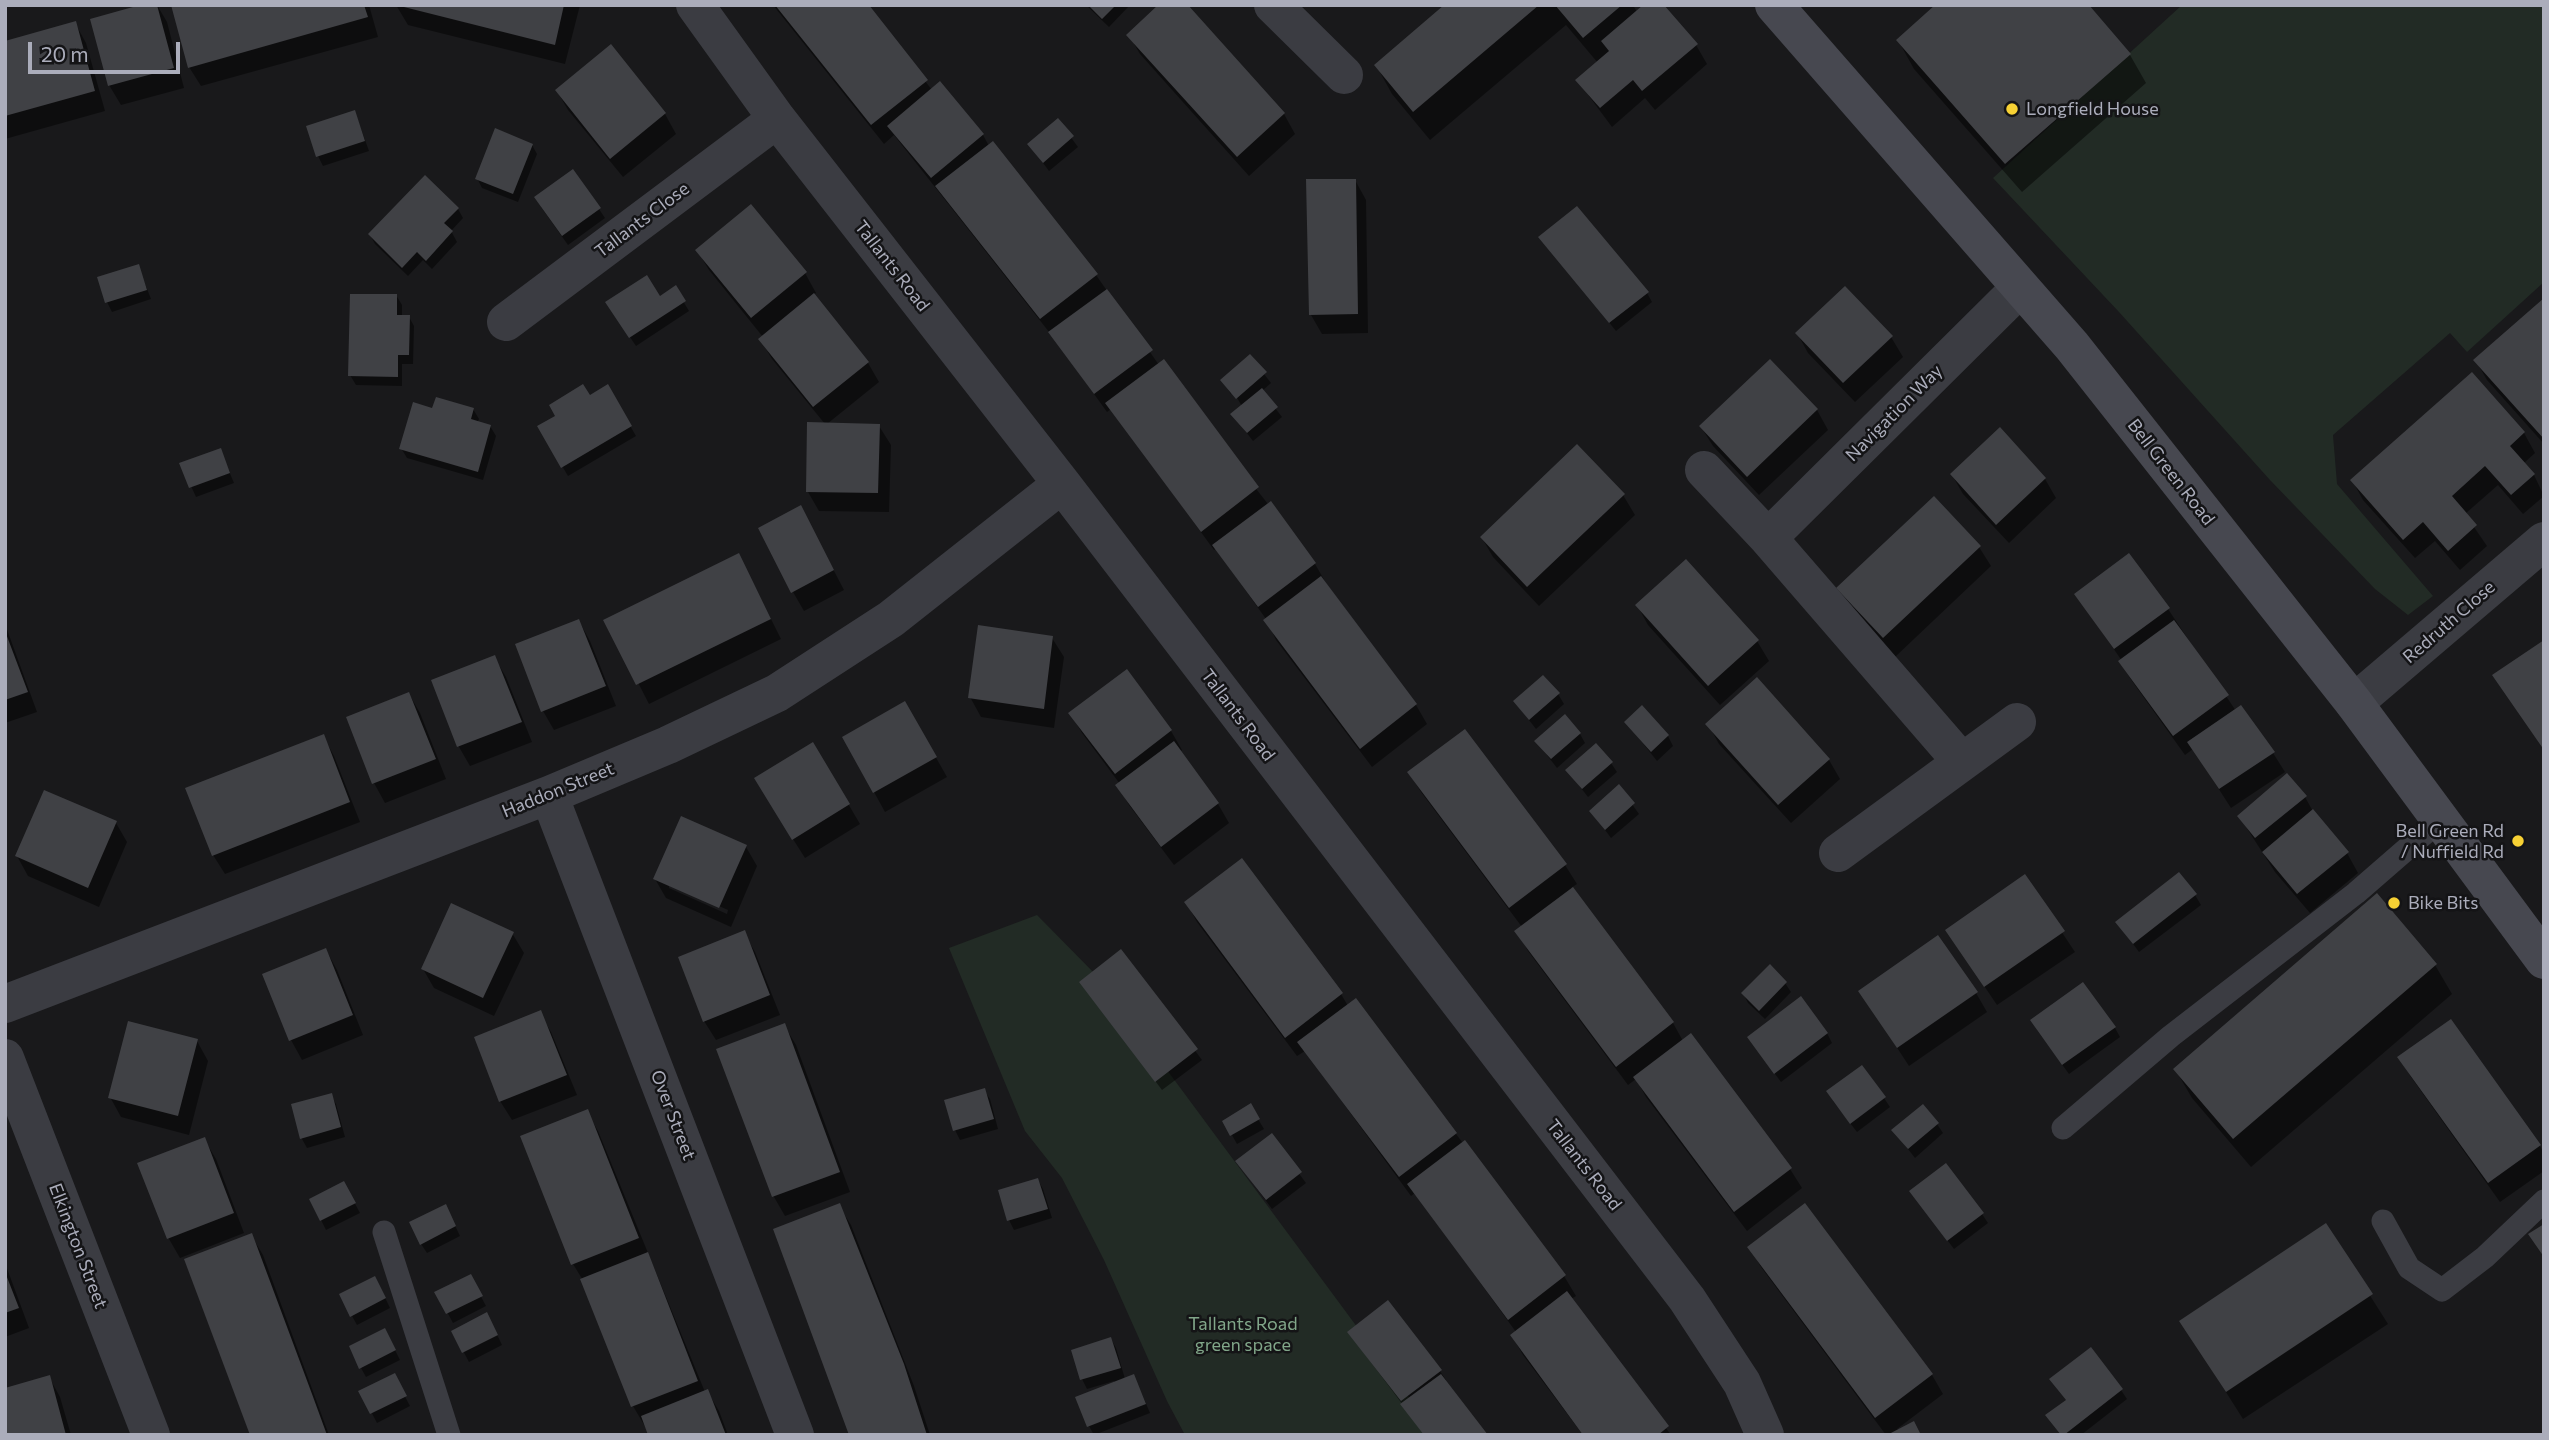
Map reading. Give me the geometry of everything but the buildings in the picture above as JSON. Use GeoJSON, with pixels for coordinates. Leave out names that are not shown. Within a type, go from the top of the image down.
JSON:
{"type":"FeatureCollection","features":[{"type":"Feature","properties":{"kind":"main road","name":"Bell Green Road"},"geometry":{"type":"LineString","coordinates":[[1774,5],[2072,346],[2354,703],[2544,960]]}},
{"type":"Feature","properties":{"kind":"street","name":"Tallants Road"},"geometry":{"type":"LineString","coordinates":[[695,5],[777,119],[1062,484],[1687,1299],[1742,1383],[1765,1435]]}},
{"type":"Feature","properties":{"kind":"street"},"geometry":{"type":"LineString","coordinates":[[1291,11],[1345,75]]}},
{"type":"Feature","properties":{"kind":"street","name":"Tallants Close"},"geometry":{"type":"LineString","coordinates":[[506,322],[777,119]]}},
{"type":"Feature","properties":{"kind":"street","name":"Navigation Way"},"geometry":{"type":"LineString","coordinates":[[1768,538],[2020,288]]}},
{"type":"Feature","properties":{"kind":"street"},"geometry":{"type":"LineString","coordinates":[[1704,470],[1768,538],[1961,761]]}},
{"type":"Feature","properties":{"kind":"street","name":"Haddon Street"},"geometry":{"type":"LineString","coordinates":[[5,1004],[549,795],[668,745],[777,692],[891,619],[1062,484]]}},
{"type":"Feature","properties":{"kind":"street","name":"Redruth Close"},"geometry":{"type":"LineString","coordinates":[[2354,703],[2544,541]]}},
{"type":"Feature","properties":{"kind":"street"},"geometry":{"type":"LineString","coordinates":[[1838,853],[2017,722]]}},
{"type":"Feature","properties":{"kind":"street","name":"Over Street"},"geometry":{"type":"LineString","coordinates":[[549,795],[795,1435]]}},
{"type":"Feature","properties":{"kind":"street","name":"Elkington Street"},"geometry":{"type":"LineString","coordinates":[[5,1058],[151,1435]]}},
{"type":"Feature","properties":{"kind":"lane"},"geometry":{"type":"LineString","coordinates":[[2063,1128],[2171,1036],[2356,893],[2440,820]]}},
{"type":"Feature","properties":{"kind":"lane"},"geometry":{"type":"LineString","coordinates":[[2383,1221],[2409,1268],[2442,1290],[2485,1257],[2544,1201]]}},
{"type":"Feature","properties":{"kind":"lane"},"geometry":{"type":"LineString","coordinates":[[384,1232],[449,1435]]}},
{"type":"Feature","properties":{"kind":"green space"},"geometry":{"type":"Polygon","coordinates":[[[2182,5],[2544,5],[2544,282],[2467,352],[2450,333],[2333,435],[2337,484],[2433,596],[2408,615],[2375,589],[2270,480],[2119,312],[1993,178],[2182,5]]]}},
{"type":"Feature","properties":{"kind":"green space","name":"Tallants Road green space"},"geometry":{"type":"Polygon","coordinates":[[[1037,915],[1099,978],[1437,1435],[1185,1435],[1104,1260],[1062,1178],[1025,1131],[949,948],[1037,915]]]}},
{"type":"Feature","properties":{"kind":"place","name":"Longfield House"},"geometry":{"type":"Point","coordinates":[2012,109]}},
{"type":"Feature","properties":{"kind":"place","name":"Bell Green Rd / Nuffield Rd"},"geometry":{"type":"Point","coordinates":[2518,841]}},
{"type":"Feature","properties":{"kind":"place","name":"Bike Bits"},"geometry":{"type":"Point","coordinates":[2394,903]}}]}
